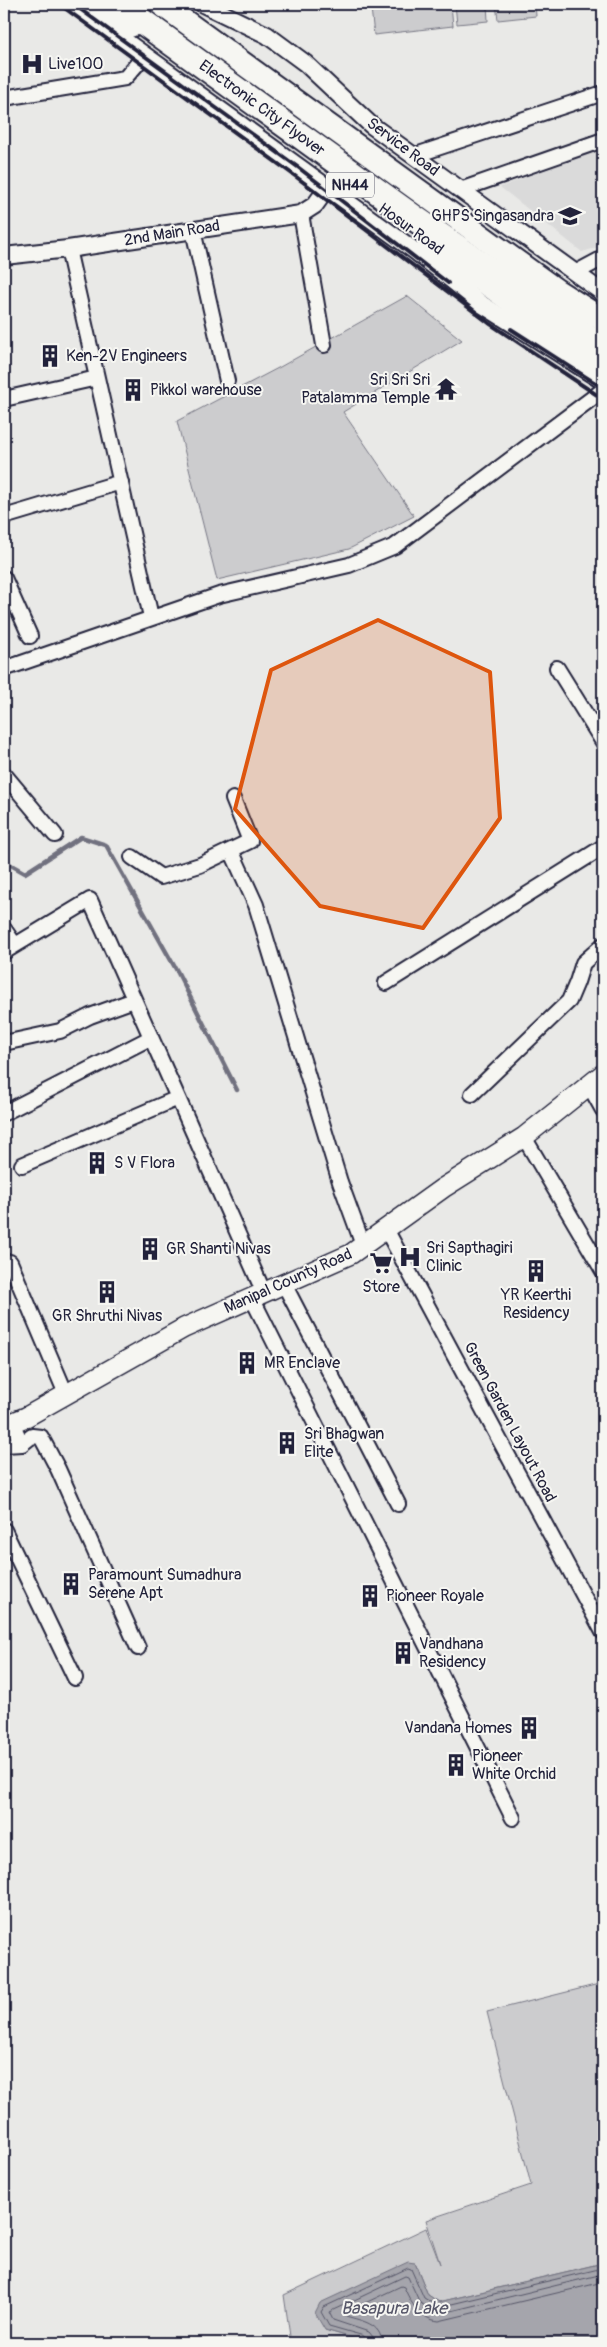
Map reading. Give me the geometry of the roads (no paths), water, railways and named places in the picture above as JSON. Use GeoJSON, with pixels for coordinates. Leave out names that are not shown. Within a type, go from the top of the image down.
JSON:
{"type":"FeatureCollection","features":[{"type":"Feature","properties":{"kind":"highway","name":"Hosur Road"},"geometry":{"type":"LineString","coordinates":[[100,4],[512,302],[603,363]]}},
{"type":"Feature","properties":{"kind":"highway","name":"Electronic City Flyover"},"geometry":{"type":"LineString","coordinates":[[118,4],[413,217],[603,348]]}},
{"type":"Feature","properties":{"kind":"highway","name":"Electronic City Flyover"},"geometry":{"type":"LineString","coordinates":[[147,4],[521,275],[603,331]]}},
{"type":"Feature","properties":{"kind":"highway","name":"NH44"},"geometry":{"type":"LineString","coordinates":[[161,4],[556,290],[603,320]]}},
{"type":"Feature","properties":{"kind":"main road","name":"Manipal County Road"},"geometry":{"type":"LineString","coordinates":[[8,1425],[184,1328],[351,1254],[444,1188],[524,1137],[596,1080]]}},
{"type":"Feature","properties":{"kind":"street"},"geometry":{"type":"LineString","coordinates":[[74,4],[415,251],[482,305],[603,381]]}},
{"type":"Feature","properties":{"kind":"street","name":"Service Road"},"geometry":{"type":"LineString","coordinates":[[203,4],[267,35],[306,63],[371,125],[603,294]]}},
{"type":"Feature","properties":{"kind":"street"},"geometry":{"type":"LineString","coordinates":[[4,98],[125,78],[145,55]]}},
{"type":"Feature","properties":{"kind":"street"},"geometry":{"type":"LineString","coordinates":[[414,156],[603,93]]}},
{"type":"Feature","properties":{"kind":"street"},"geometry":{"type":"LineString","coordinates":[[460,190],[603,140]]}},
{"type":"Feature","properties":{"kind":"street","name":"2nd Main Road"},"geometry":{"type":"LineString","coordinates":[[4,256],[68,249],[300,214],[315,205],[328,187]]}},
{"type":"Feature","properties":{"kind":"street"},"geometry":{"type":"LineString","coordinates":[[300,214],[324,345]]}},
{"type":"Feature","properties":{"kind":"street"},"geometry":{"type":"LineString","coordinates":[[193,230],[227,380]]}},
{"type":"Feature","properties":{"kind":"street"},"geometry":{"type":"LineString","coordinates":[[68,249],[151,617]]}},
{"type":"Feature","properties":{"kind":"street"},"geometry":{"type":"LineString","coordinates":[[575,273],[603,258]]}},
{"type":"Feature","properties":{"kind":"street"},"geometry":{"type":"LineString","coordinates":[[4,399],[97,378]]}},
{"type":"Feature","properties":{"kind":"street"},"geometry":{"type":"LineString","coordinates":[[4,669],[219,595],[349,565],[395,546],[603,390]]}},
{"type":"Feature","properties":{"kind":"street"},"geometry":{"type":"LineString","coordinates":[[4,517],[121,482]]}},
{"type":"Feature","properties":{"kind":"street"},"geometry":{"type":"LineString","coordinates":[[4,578],[30,636]]}},
{"type":"Feature","properties":{"kind":"street"},"geometry":{"type":"LineString","coordinates":[[557,668],[603,742]]}},
{"type":"Feature","properties":{"kind":"street"},"geometry":{"type":"LineString","coordinates":[[4,774],[55,835]]}},
{"type":"Feature","properties":{"kind":"street"},"geometry":{"type":"LineString","coordinates":[[132,857],[161,877],[200,865],[250,841],[233,799]]}},
{"type":"Feature","properties":{"kind":"street"},"geometry":{"type":"LineString","coordinates":[[386,983],[603,847]]}},
{"type":"Feature","properties":{"kind":"street"},"geometry":{"type":"LineString","coordinates":[[231,850],[256,905],[340,1182],[363,1245]]}},
{"type":"Feature","properties":{"kind":"street"},"geometry":{"type":"LineString","coordinates":[[4,929],[9,948],[90,900],[178,1098],[258,1296],[513,1818]]}},
{"type":"Feature","properties":{"kind":"street"},"geometry":{"type":"LineString","coordinates":[[472,1094],[568,1001],[577,982],[582,963],[603,945]]}},
{"type":"Feature","properties":{"kind":"street"},"geometry":{"type":"LineString","coordinates":[[4,1043],[60,1032],[90,1016],[134,1000]]}},
{"type":"Feature","properties":{"kind":"street"},"geometry":{"type":"LineString","coordinates":[[4,1113],[150,1038]]}},
{"type":"Feature","properties":{"kind":"street"},"geometry":{"type":"LineString","coordinates":[[596,1080],[603,1110]]}},
{"type":"Feature","properties":{"kind":"street"},"geometry":{"type":"LineString","coordinates":[[22,1165],[178,1098]]}},
{"type":"Feature","properties":{"kind":"street"},"geometry":{"type":"LineString","coordinates":[[524,1137],[603,1271]]}},
{"type":"Feature","properties":{"kind":"street","name":"Green Garden Layout Road"},"geometry":{"type":"LineString","coordinates":[[386,1230],[603,1632]]}},
{"type":"Feature","properties":{"kind":"street"},"geometry":{"type":"LineString","coordinates":[[10,1262],[66,1394]]}},
{"type":"Feature","properties":{"kind":"street"},"geometry":{"type":"LineString","coordinates":[[284,1284],[398,1504]]}},
{"type":"Feature","properties":{"kind":"street"},"geometry":{"type":"LineString","coordinates":[[8,1425],[22,1444]]}},
{"type":"Feature","properties":{"kind":"street"},"geometry":{"type":"LineString","coordinates":[[4,1445],[22,1444],[32,1436],[41,1437],[58,1469],[138,1648]]}},
{"type":"Feature","properties":{"kind":"street"},"geometry":{"type":"LineString","coordinates":[[4,1530],[75,1678]]}},
{"type":"Feature","properties":{"kind":"water","name":"Basapura Lake"},"geometry":{"type":"Polygon","coordinates":[[[408,2262],[415,2263],[428,2295],[439,2302],[603,2263],[603,2343],[370,2343],[325,2330],[315,2313],[320,2303],[408,2262]]]}},
{"type":"Feature","properties":{"kind":"waterway"},"geometry":{"type":"LineString","coordinates":[[4,861],[25,873],[81,837],[106,845],[177,971],[237,1090]]}},
{"type":"Feature","properties":{"kind":"railway"},"geometry":{"type":"LineString","coordinates":[[59,4],[295,176],[489,323],[603,399]]}},
{"type":"Feature","properties":{"kind":"railway"},"geometry":{"type":"LineString","coordinates":[[73,4],[299,168],[448,283]]}},
{"type":"Feature","properties":{"kind":"railway"},"geometry":{"type":"LineString","coordinates":[[511,329],[603,388]]}},
{"type":"Feature","properties":{"kind":"place","name":"Live100"},"geometry":{"type":"Point","coordinates":[32,64]}},
{"type":"Feature","properties":{"kind":"place","name":"GHPS Singasandra"},"geometry":{"type":"Point","coordinates":[570,216]}},
{"type":"Feature","properties":{"kind":"place","name":"Ken-2V Engineers"},"geometry":{"type":"Point","coordinates":[50,356]}},
{"type":"Feature","properties":{"kind":"place","name":"Sri Sri Sri Patalamma Temple"},"geometry":{"type":"Point","coordinates":[446,389]}},
{"type":"Feature","properties":{"kind":"place","name":"Pikkol warehouse"},"geometry":{"type":"Point","coordinates":[133,390]}},
{"type":"Feature","properties":{"kind":"place","name":"S V Flora"},"geometry":{"type":"Point","coordinates":[97,1163]}},
{"type":"Feature","properties":{"kind":"place","name":"GR Shanti Nivas"},"geometry":{"type":"Point","coordinates":[150,1249]}},
{"type":"Feature","properties":{"kind":"place","name":"Sri Sapthagiri Clinic"},"geometry":{"type":"Point","coordinates":[410,1257]}},
{"type":"Feature","properties":{"kind":"place","name":"Store"},"geometry":{"type":"Point","coordinates":[381,1263]}},
{"type":"Feature","properties":{"kind":"place","name":"YR Keerthi Residency"},"geometry":{"type":"Point","coordinates":[536,1271]}},
{"type":"Feature","properties":{"kind":"place","name":"GR Shruthi Nivas"},"geometry":{"type":"Point","coordinates":[107,1292]}},
{"type":"Feature","properties":{"kind":"place","name":"MR Enclave"},"geometry":{"type":"Point","coordinates":[247,1363]}},
{"type":"Feature","properties":{"kind":"place","name":"Sri Bhagwan Elite"},"geometry":{"type":"Point","coordinates":[287,1443]}},
{"type":"Feature","properties":{"kind":"place","name":"Paramount Sumadhura Serene Apt"},"geometry":{"type":"Point","coordinates":[71,1584]}},
{"type":"Feature","properties":{"kind":"place","name":"Pioneer Royale"},"geometry":{"type":"Point","coordinates":[370,1596]}},
{"type":"Feature","properties":{"kind":"place","name":"Vandhana Residency"},"geometry":{"type":"Point","coordinates":[403,1653]}},
{"type":"Feature","properties":{"kind":"place","name":"Vandana Homes"},"geometry":{"type":"Point","coordinates":[529,1728]}},
{"type":"Feature","properties":{"kind":"place","name":"Pioneer White Orchid"},"geometry":{"type":"Point","coordinates":[456,1765]}}]}
